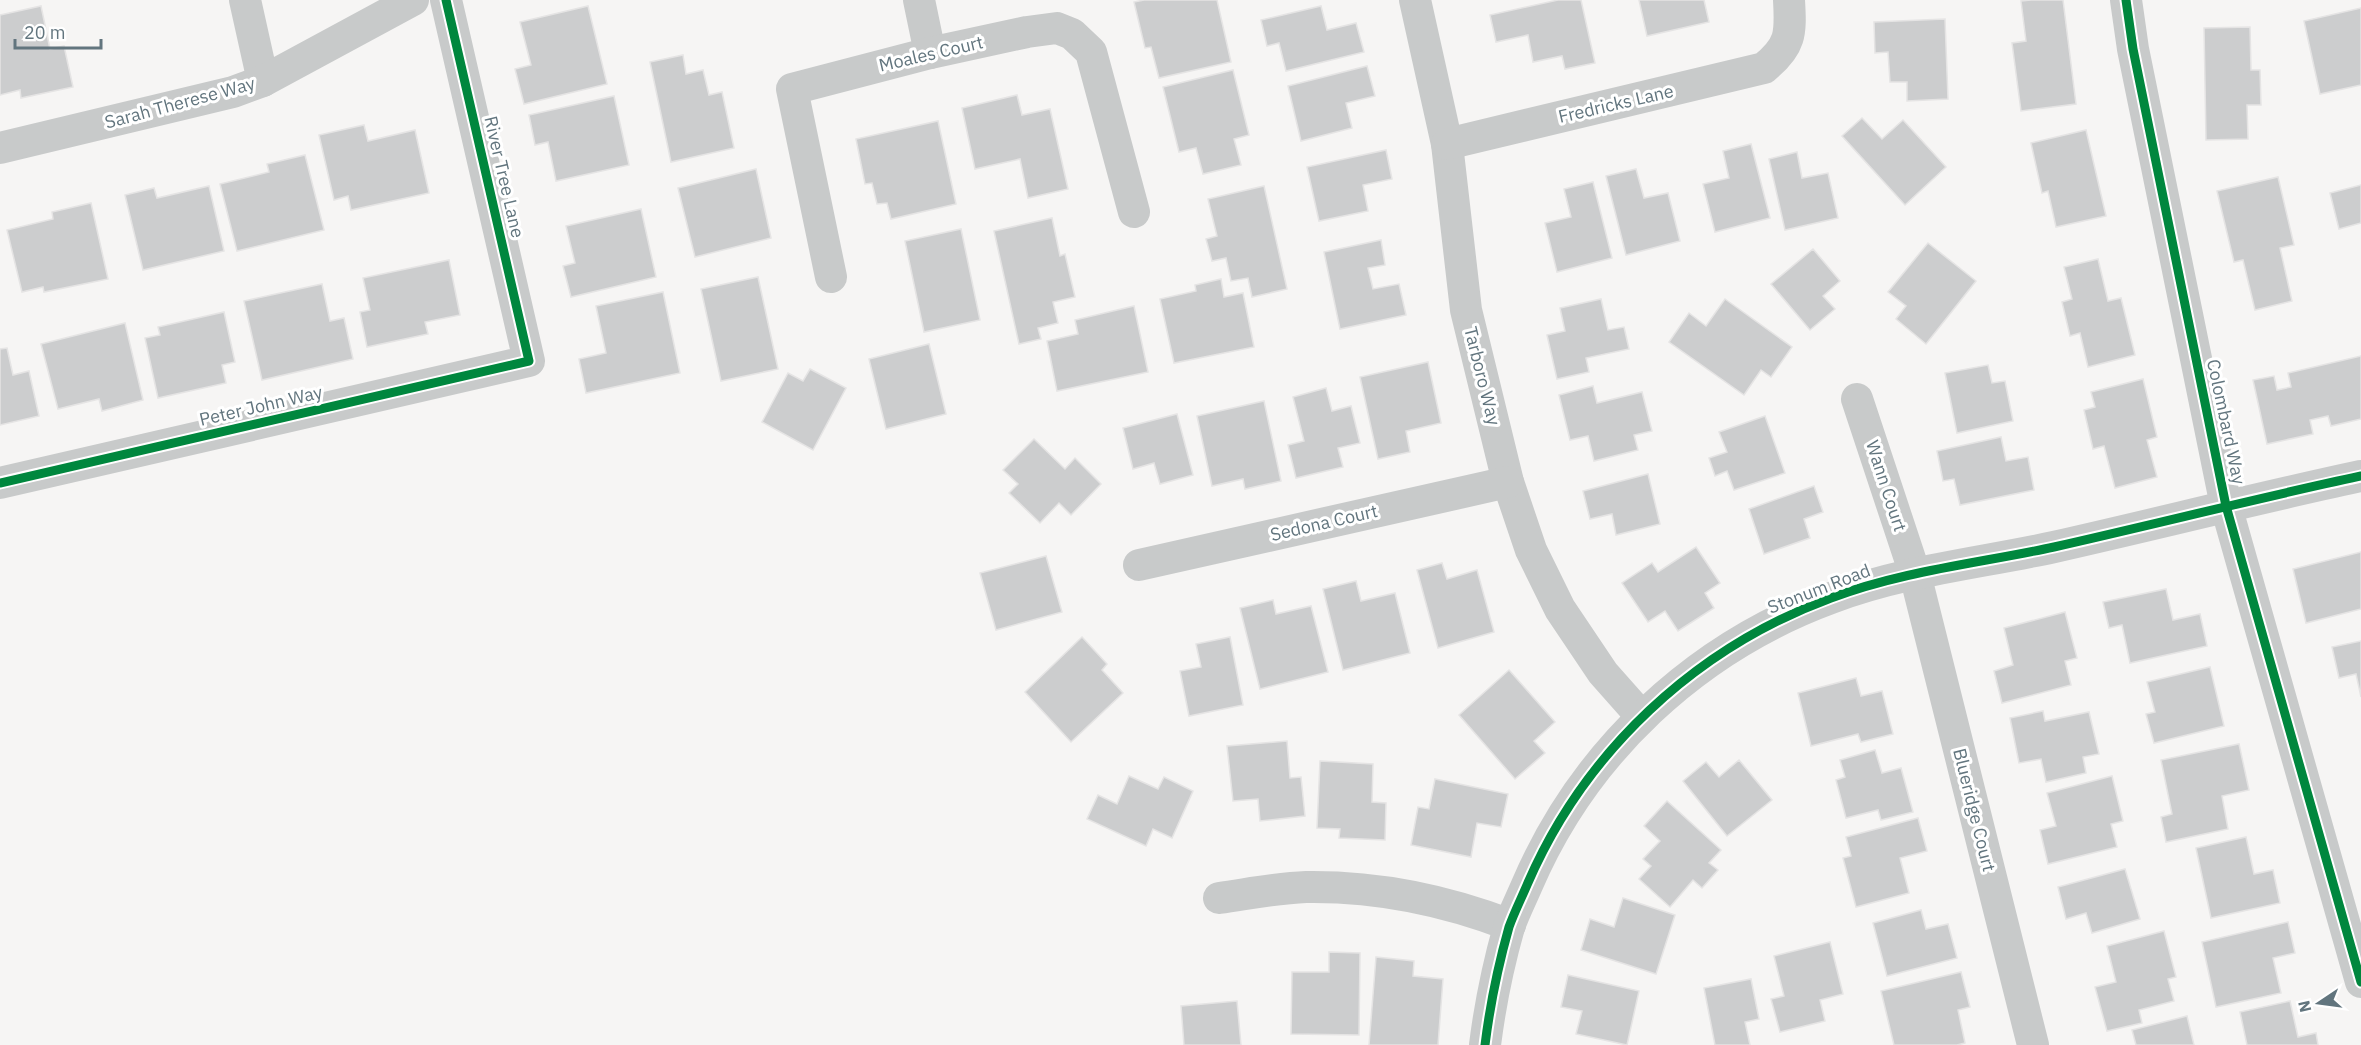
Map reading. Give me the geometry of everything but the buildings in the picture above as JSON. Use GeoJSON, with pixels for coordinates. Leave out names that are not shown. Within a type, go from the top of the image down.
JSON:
{"type":"FeatureCollection","features":[{"type":"Feature","properties":{"kind":"street"},"geometry":{"type":"LineString","coordinates":[[245,0],[263,81]]}},
{"type":"Feature","properties":{"kind":"street","name":"Sarah Therese Way"},"geometry":{"type":"LineString","coordinates":[[0,148],[233,92],[263,81],[413,0]]}},
{"type":"Feature","properties":{"kind":"street","name":"River Tree Lane"},"geometry":{"type":"LineString","coordinates":[[446,0],[529,361]]}},
{"type":"Feature","properties":{"kind":"street"},"geometry":{"type":"LineString","coordinates":[[919,0],[930,53]]}},
{"type":"Feature","properties":{"kind":"street","name":"Tarboro Way"},"geometry":{"type":"LineString","coordinates":[[1415,0],[1447,144],[1466,310],[1508,482],[1531,550],[1560,609],[1603,672],[1642,717]]}},
{"type":"Feature","properties":{"kind":"street","name":"Fredricks Lane"},"geometry":{"type":"LineString","coordinates":[[1447,144],[1764,68],[1781,54],[1789,36],[1789,0]]}},
{"type":"Feature","properties":{"kind":"street","name":"Colombard Way"},"geometry":{"type":"LineString","coordinates":[[2127,0],[2135,61],[2226,506],[2361,982]]}},
{"type":"Feature","properties":{"kind":"street","name":"Moales Court"},"geometry":{"type":"LineString","coordinates":[[831,277],[792,89],[930,53],[1027,32],[1057,28],[1072,34],[1091,52],[1134,212]]}},
{"type":"Feature","properties":{"kind":"street","name":"Peter John Way"},"geometry":{"type":"LineString","coordinates":[[0,483],[529,361]]}},
{"type":"Feature","properties":{"kind":"street","name":"Wann Court"},"geometry":{"type":"LineString","coordinates":[[1857,399],[1915,574]]}},
{"type":"Feature","properties":{"kind":"street","name":"Stonum Road"},"geometry":{"type":"LineString","coordinates":[[1485,1045],[1490,1005],[1510,925],[1540,855],[1568,808],[1600,762],[1642,717],[1679,684],[1715,657],[1780,618],[1832,597],[1876,583],[2053,547],[2361,476]]}},
{"type":"Feature","properties":{"kind":"street","name":"Sedona Court"},"geometry":{"type":"LineString","coordinates":[[1139,565],[1508,482]]}},
{"type":"Feature","properties":{"kind":"street","name":"Blueridge Court"},"geometry":{"type":"LineString","coordinates":[[1915,574],[2033,1045]]}},
{"type":"Feature","properties":{"kind":"street"},"geometry":{"type":"LineString","coordinates":[[1219,898],[1307,887],[1367,890],[1419,897],[1510,925]]}},
{"type":"Feature","properties":{"kind":"cycle path"},"geometry":{"type":"LineString","coordinates":[[0,483],[529,361],[446,0]]}},
{"type":"Feature","properties":{"kind":"cycle path"},"geometry":{"type":"LineString","coordinates":[[2126,0],[2133,49],[2226,506],[2361,982]]}},
{"type":"Feature","properties":{"kind":"cycle path"},"geometry":{"type":"LineString","coordinates":[[1485,1045],[1489,1015],[1509,927],[1551,837],[1579,791],[1612,749],[1649,710],[1690,676],[1734,645],[1781,619],[1831,598],[1885,581],[2054,547],[2361,476]]}}]}
